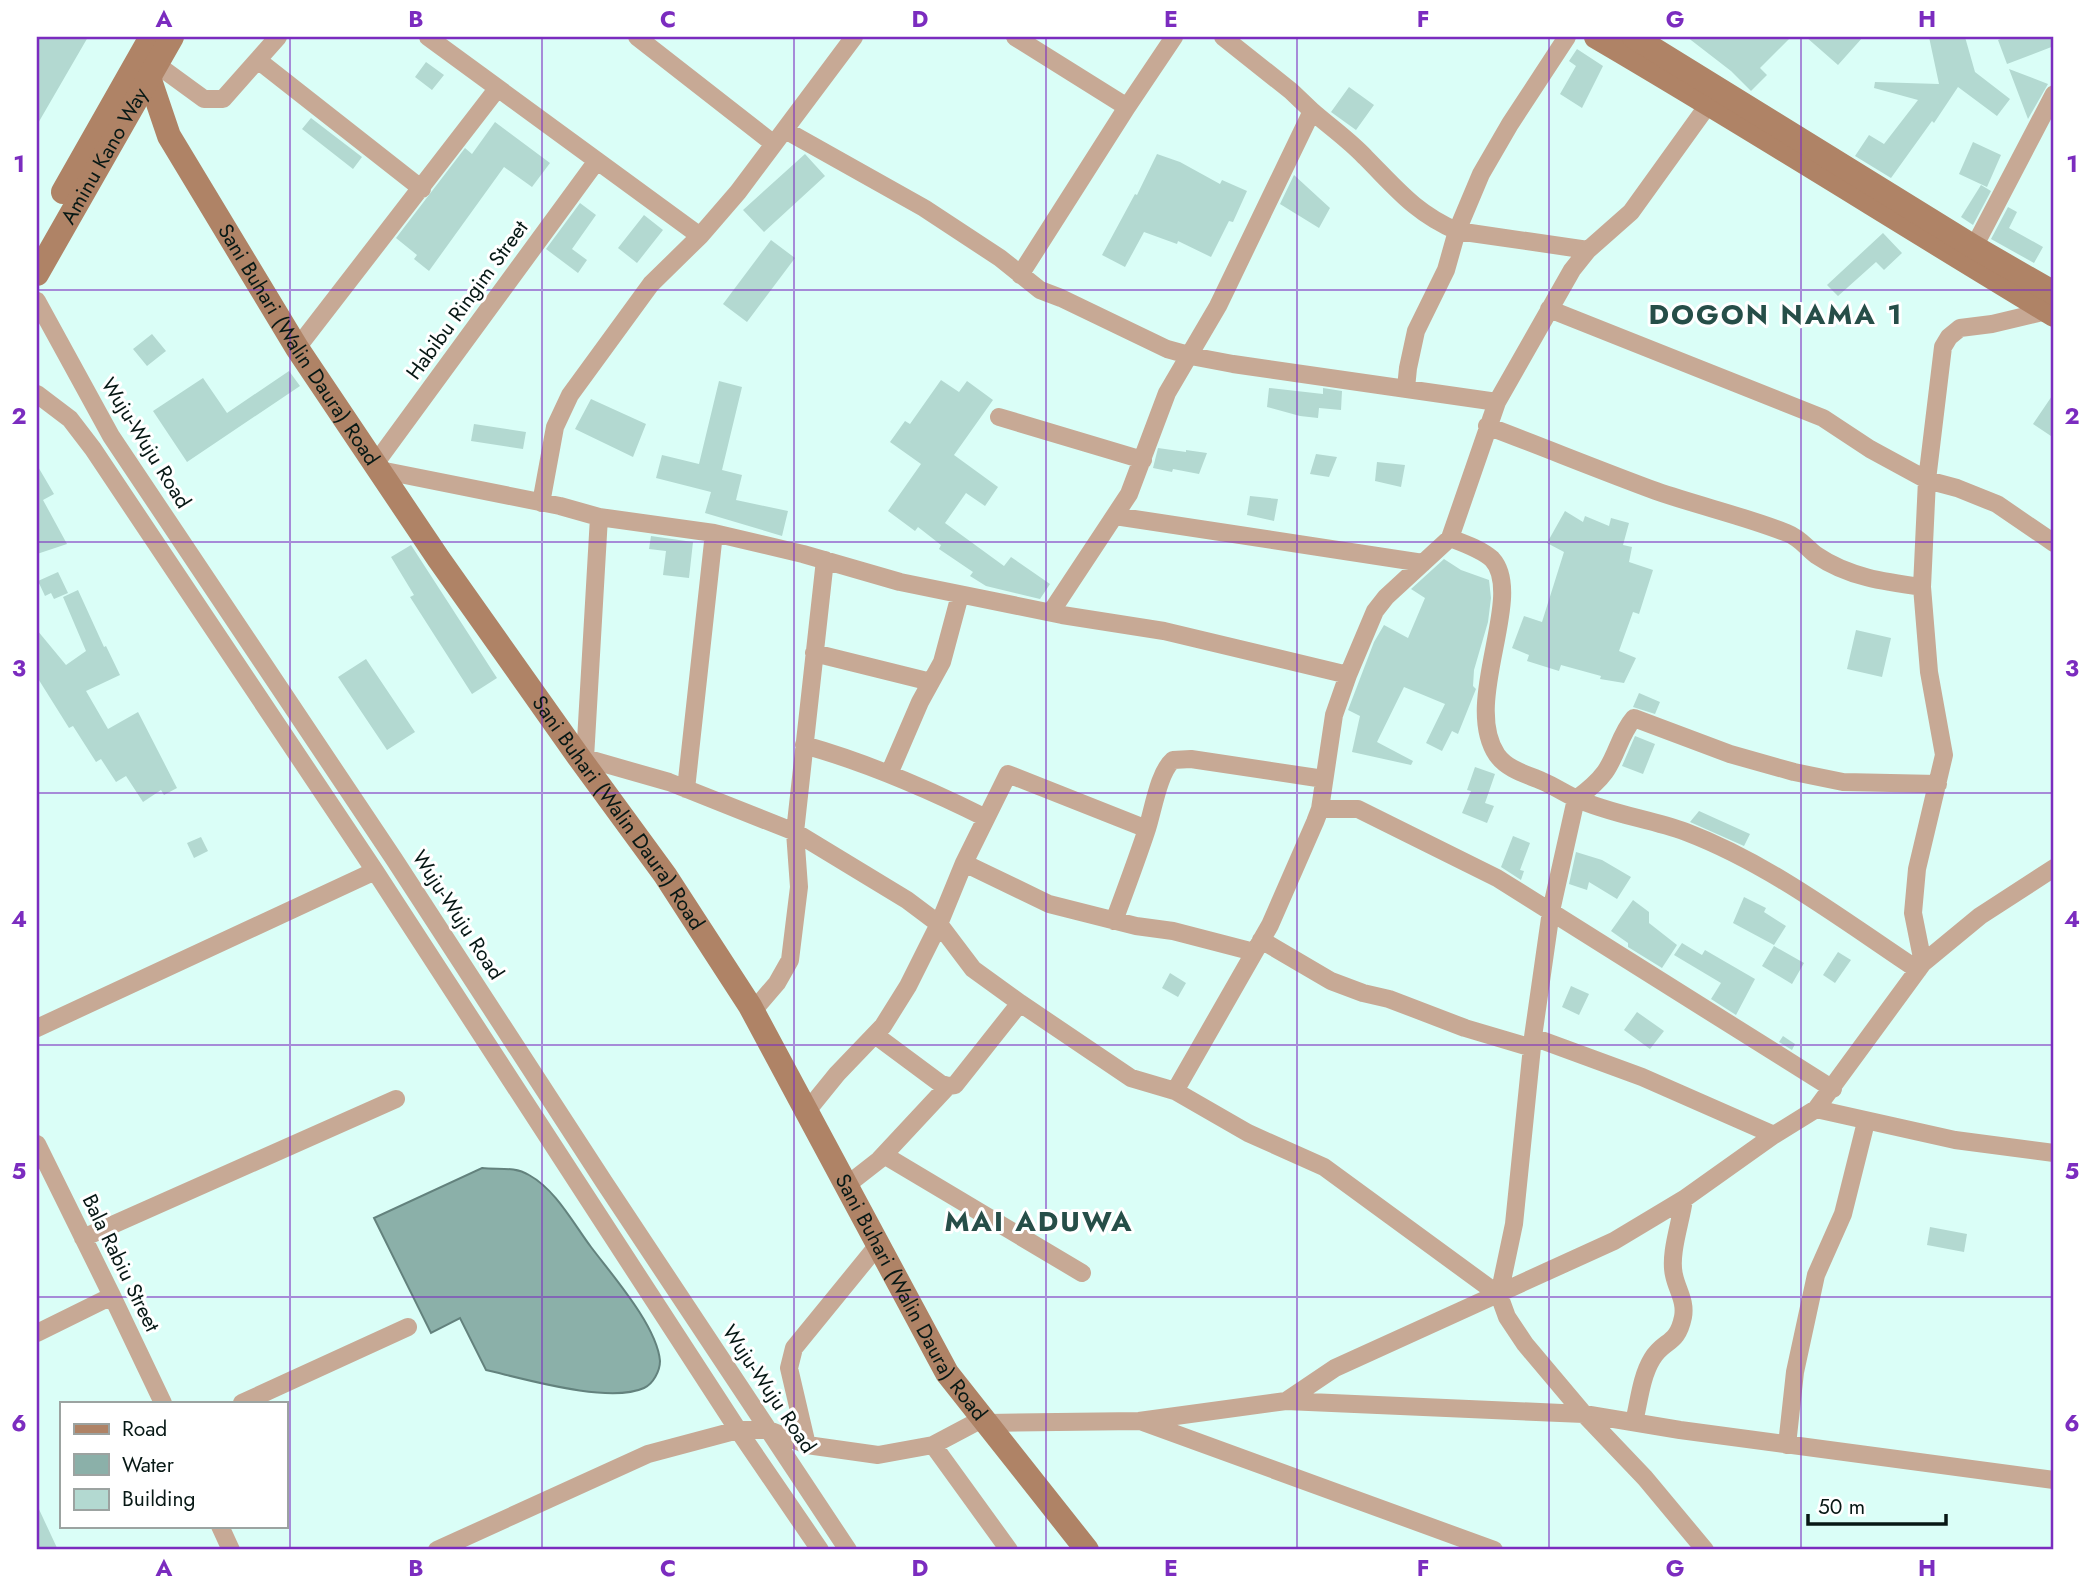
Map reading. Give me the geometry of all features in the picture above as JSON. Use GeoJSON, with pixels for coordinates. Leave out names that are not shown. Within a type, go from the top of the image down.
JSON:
{"type":"FeatureCollection","features":[{"type":"Feature","properties":{"kind":"street","name":"Aminu Kano Way"},"geometry":{"type":"LineString","coordinates":[[37,239],[151,37]]}},
{"type":"Feature","properties":{"kind":"street","name":"Aminu Kano Way"},"geometry":{"type":"LineString","coordinates":[[37,274],[172,37]]}},
{"type":"Feature","properties":{"kind":"street"},"geometry":{"type":"LineString","coordinates":[[153,70],[204,99],[223,99],[278,37]]}},
{"type":"Feature","properties":{"kind":"street"},"geometry":{"type":"LineString","coordinates":[[428,37],[701,236]]}},
{"type":"Feature","properties":{"kind":"street"},"geometry":{"type":"LineString","coordinates":[[636,37],[779,137],[924,208],[1000,258],[1041,290],[1167,349],[1233,364],[1497,402]]}},
{"type":"Feature","properties":{"kind":"street"},"geometry":{"type":"LineString","coordinates":[[541,503],[555,427],[570,395],[652,284],[701,236],[854,37]]}},
{"type":"Feature","properties":{"kind":"street"},"geometry":{"type":"LineString","coordinates":[[1015,37],[1126,107]]}},
{"type":"Feature","properties":{"kind":"street"},"geometry":{"type":"LineString","coordinates":[[1020,275],[1126,107],[1174,37]]}},
{"type":"Feature","properties":{"kind":"street"},"geometry":{"type":"LineString","coordinates":[[1223,37],[1291,90],[1364,155],[1399,193],[1433,220],[1457,231],[1588,250]]}},
{"type":"Feature","properties":{"kind":"street"},"geometry":{"type":"LineString","coordinates":[[1406,388],[1416,331],[1446,270],[1457,231],[1487,164],[1567,37]]}},
{"type":"Feature","properties":{"kind":"street"},"geometry":{"type":"LineString","coordinates":[[1618,40],[1708,105],[1917,232],[2052,306]]}},
{"type":"Feature","properties":{"kind":"street"},"geometry":{"type":"LineString","coordinates":[[1618,40],[1975,247],[2052,306]]}},
{"type":"Feature","properties":{"kind":"street"},"geometry":{"type":"LineString","coordinates":[[259,61],[422,189]]}},
{"type":"Feature","properties":{"kind":"street","name":"Sani Buhari (Walin Daura) Road"},"geometry":{"type":"LineString","coordinates":[[153,70],[169,136],[190,175],[297,348],[438,558],[665,875],[753,1011],[947,1373],[1087,1550]]}},
{"type":"Feature","properties":{"kind":"street"},"geometry":{"type":"LineString","coordinates":[[297,348],[498,89]]}},
{"type":"Feature","properties":{"kind":"street"},"geometry":{"type":"LineString","coordinates":[[1975,247],[2054,94]]}},
{"type":"Feature","properties":{"kind":"street"},"geometry":{"type":"LineString","coordinates":[[1175,1091],[1258,946],[1320,809],[1334,715],[1375,611],[1386,597],[1450,538],[1497,402],[1572,270],[1588,250],[1631,212],[1708,105]]}},
{"type":"Feature","properties":{"kind":"street"},"geometry":{"type":"LineString","coordinates":[[1051,612],[1129,494],[1167,393],[1218,306],[1312,111]]}},
{"type":"Feature","properties":{"kind":"street","name":"Habibu Ringim Street"},"geometry":{"type":"LineString","coordinates":[[377,467],[596,162]]}},
{"type":"Feature","properties":{"kind":"street","name":"Wuju-Wuju Road"},"geometry":{"type":"LineString","coordinates":[[37,301],[111,436],[394,859],[848,1550]]}},
{"type":"Feature","properties":{"kind":"street"},"geometry":{"type":"LineString","coordinates":[[1921,966],[1913,913],[1917,869],[1944,755],[1929,672],[1922,587],[1927,480],[1942,356],[1948,337],[1960,328],[1993,324],[2052,306]]}},
{"type":"Feature","properties":{"kind":"street"},"geometry":{"type":"LineString","coordinates":[[1549,309],[1823,418],[1870,449],[1927,480],[1997,504],[2054,543]]}},
{"type":"Feature","properties":{"kind":"street"},"geometry":{"type":"LineString","coordinates":[[37,394],[70,419],[93,449],[375,871],[738,1430],[820,1550]]}},
{"type":"Feature","properties":{"kind":"street"},"geometry":{"type":"LineString","coordinates":[[999,417],[1143,460]]}},
{"type":"Feature","properties":{"kind":"street"},"geometry":{"type":"LineString","coordinates":[[1487,426],[1657,491],[1791,534],[1815,554],[1873,580],[1922,587]]}},
{"type":"Feature","properties":{"kind":"street"},"geometry":{"type":"LineString","coordinates":[[377,467],[599,517],[714,533],[825,560],[900,582],[1164,631],[1348,674]]}},
{"type":"Feature","properties":{"kind":"street"},"geometry":{"type":"LineString","coordinates":[[1115,516],[1423,563]]}},
{"type":"Feature","properties":{"kind":"street"},"geometry":{"type":"LineString","coordinates":[[599,517],[582,757],[669,782],[795,832],[907,900],[939,924],[973,969],[1131,1078],[1175,1091],[1248,1133],[1324,1167],[1499,1295]]}},
{"type":"Feature","properties":{"kind":"street"},"geometry":{"type":"LineString","coordinates":[[686,789],[714,533]]}},
{"type":"Feature","properties":{"kind":"street"},"geometry":{"type":"LineString","coordinates":[[1450,538],[1491,559],[1501,573],[1503,596],[1488,683],[1486,716],[1490,739],[1497,755],[1511,768],[1576,799],[1687,833],[1741,858],[1921,966]]}},
{"type":"Feature","properties":{"kind":"street"},"geometry":{"type":"LineString","coordinates":[[753,1011],[777,983],[790,960],[799,887],[795,832],[825,560]]}},
{"type":"Feature","properties":{"kind":"street"},"geometry":{"type":"LineString","coordinates":[[888,774],[942,662],[960,595]]}},
{"type":"Feature","properties":{"kind":"street"},"geometry":{"type":"LineString","coordinates":[[814,653],[931,682]]}},
{"type":"Feature","properties":{"kind":"street"},"geometry":{"type":"LineString","coordinates":[[1705,1550],[1525,1344],[1507,1317],[1499,1295],[1514,1224],[1533,1043],[1551,911],[1576,799],[1606,771],[1626,728],[1634,718],[1730,754],[1794,772],[1843,782],[1938,784]]}},
{"type":"Feature","properties":{"kind":"street"},"geometry":{"type":"LineString","coordinates":[[804,746],[840,755],[986,818]]}},
{"type":"Feature","properties":{"kind":"street"},"geometry":{"type":"LineString","coordinates":[[1114,921],[1147,829],[1163,774],[1172,760],[1191,759],[1324,779]]}},
{"type":"Feature","properties":{"kind":"street"},"geometry":{"type":"LineString","coordinates":[[807,1111],[837,1074],[883,1026],[908,986],[1004,780],[1011,774],[1147,829]]}},
{"type":"Feature","properties":{"kind":"street"},"geometry":{"type":"LineString","coordinates":[[1320,809],[1358,809],[1497,878],[1833,1089]]}},
{"type":"Feature","properties":{"kind":"street"},"geometry":{"type":"LineString","coordinates":[[964,863],[1049,904],[1114,921],[1258,946],[1331,981],[1389,999],[1465,1028],[1533,1043],[1642,1077],[1774,1135]]}},
{"type":"Feature","properties":{"kind":"street"},"geometry":{"type":"LineString","coordinates":[[1286,1401],[1335,1368],[1614,1241],[1684,1199],[1774,1135],[1816,1109],[1921,966],[1980,916],[2054,868]]}},
{"type":"Feature","properties":{"kind":"street"},"geometry":{"type":"LineString","coordinates":[[37,1028],[375,871]]}},
{"type":"Feature","properties":{"kind":"street"},"geometry":{"type":"LineString","coordinates":[[875,1035],[941,1084],[955,1085],[1020,1003]]}},
{"type":"Feature","properties":{"kind":"street"},"geometry":{"type":"LineString","coordinates":[[847,1185],[867,1172],[948,1086]]}},
{"type":"Feature","properties":{"kind":"street"},"geometry":{"type":"LineString","coordinates":[[83,1238],[396,1099]]}},
{"type":"Feature","properties":{"kind":"street"},"geometry":{"type":"LineString","coordinates":[[1816,1109],[1955,1140],[2047,1153],[2054,1167]]}},
{"type":"Feature","properties":{"kind":"street"},"geometry":{"type":"LineString","coordinates":[[1787,1445],[1795,1372],[1813,1287],[1843,1214],[1866,1122]]}},
{"type":"Feature","properties":{"kind":"street","name":"Bala Rabiu Street"},"geometry":{"type":"LineString","coordinates":[[37,1144],[163,1402]]}},
{"type":"Feature","properties":{"kind":"street"},"geometry":{"type":"LineString","coordinates":[[884,1155],[957,1201],[1082,1273]]}},
{"type":"Feature","properties":{"kind":"street"},"geometry":{"type":"LineString","coordinates":[[1634,1422],[1652,1358],[1678,1336],[1684,1314],[1682,1297],[1674,1275],[1673,1257],[1684,1199]]}},
{"type":"Feature","properties":{"kind":"street"},"geometry":{"type":"LineString","coordinates":[[807,1445],[789,1368],[794,1349],[878,1245]]}},
{"type":"Feature","properties":{"kind":"street"},"geometry":{"type":"LineString","coordinates":[[37,1333],[113,1296]]}},
{"type":"Feature","properties":{"kind":"street"},"geometry":{"type":"LineString","coordinates":[[244,1402],[408,1327]]}},
{"type":"Feature","properties":{"kind":"street"},"geometry":{"type":"LineString","coordinates":[[437,1550],[648,1454],[738,1430],[769,1430],[807,1445],[878,1455],[933,1445],[985,1421],[1139,1421],[1286,1401],[1584,1414],[1787,1445],[2054,1480]]}},
{"type":"Feature","properties":{"kind":"street"},"geometry":{"type":"LineString","coordinates":[[1139,1421],[1493,1550]]}},
{"type":"Feature","properties":{"kind":"street"},"geometry":{"type":"LineString","coordinates":[[933,1445],[1009,1550]]}},
{"type":"Feature","properties":{"kind":"street"},"geometry":{"type":"LineString","coordinates":[[220,1528],[231,1550]]}},
{"type":"Feature","properties":{"kind":"water"},"geometry":{"type":"Polygon","coordinates":[[[482,1168],[523,1172],[548,1189],[563,1208],[632,1301],[651,1332],[660,1361],[659,1369],[650,1384],[629,1392],[610,1393],[544,1384],[486,1370],[460,1318],[431,1333],[374,1218],[482,1168]]]}},
{"type":"Feature","properties":{"kind":"building"},"geometry":{"type":"Polygon","coordinates":[[[37,37],[88,37],[37,125],[37,37]]]}},
{"type":"Feature","properties":{"kind":"building"},"geometry":{"type":"Polygon","coordinates":[[[1687,37],[1791,37],[1760,68],[1767,75],[1751,91],[1731,71],[1687,37]]]}},
{"type":"Feature","properties":{"kind":"building"},"geometry":{"type":"Polygon","coordinates":[[[1806,37],[1863,37],[1838,65],[1806,37]]]}},
{"type":"Feature","properties":{"kind":"building"},"geometry":{"type":"Polygon","coordinates":[[[1929,37],[1965,37],[1975,72],[2010,99],[1997,116],[1958,87],[1891,178],[1855,156],[1869,135],[1884,144],[1918,100],[1874,88],[1875,82],[1939,84],[1929,37]]]}},
{"type":"Feature","properties":{"kind":"building"},"geometry":{"type":"Polygon","coordinates":[[[2006,37],[2054,37],[2054,46],[2007,64],[1998,40],[2006,37]]]}},
{"type":"Feature","properties":{"kind":"building"},"geometry":{"type":"Polygon","coordinates":[[[1577,49],[1603,66],[1582,108],[1560,94],[1576,66],[1569,61],[1577,49]]]}},
{"type":"Feature","properties":{"kind":"building"},"geometry":{"type":"Polygon","coordinates":[[[426,62],[444,75],[432,90],[415,77],[426,62]]]}},
{"type":"Feature","properties":{"kind":"building"},"geometry":{"type":"Polygon","coordinates":[[[2009,69],[2048,84],[2028,119],[2009,69]]]}},
{"type":"Feature","properties":{"kind":"building"},"geometry":{"type":"Polygon","coordinates":[[[1349,87],[1374,105],[1356,130],[1331,112],[1349,87]]]}},
{"type":"Feature","properties":{"kind":"building"},"geometry":{"type":"Polygon","coordinates":[[[311,118],[362,157],[353,169],[302,129],[311,118]]]}},
{"type":"Feature","properties":{"kind":"building"},"geometry":{"type":"Polygon","coordinates":[[[495,122],[550,163],[532,187],[504,167],[429,271],[414,259],[417,255],[396,238],[465,148],[472,154],[495,122]]]}},
{"type":"Feature","properties":{"kind":"building"},"geometry":{"type":"Polygon","coordinates":[[[1973,142],[2001,155],[1987,187],[1959,174],[1973,142]]]}},
{"type":"Feature","properties":{"kind":"building"},"geometry":{"type":"Polygon","coordinates":[[[805,154],[825,176],[764,232],[743,210],[805,154]]]}},
{"type":"Feature","properties":{"kind":"building"},"geometry":{"type":"Polygon","coordinates":[[[1157,154],[1180,162],[1220,184],[1222,180],[1247,191],[1233,222],[1229,221],[1211,257],[1178,241],[1177,244],[1144,232],[1125,267],[1102,255],[1157,154]]]}},
{"type":"Feature","properties":{"kind":"building"},"geometry":{"type":"Polygon","coordinates":[[[1294,175],[1330,208],[1319,228],[1280,204],[1294,175]]]}},
{"type":"Feature","properties":{"kind":"building"},"geometry":{"type":"Polygon","coordinates":[[[1981,185],[1991,191],[1973,225],[1961,217],[1981,185]]]}},
{"type":"Feature","properties":{"kind":"building"},"geometry":{"type":"Polygon","coordinates":[[[580,203],[596,215],[572,249],[587,260],[578,273],[546,249],[580,203]]]}},
{"type":"Feature","properties":{"kind":"building"},"geometry":{"type":"Polygon","coordinates":[[[2008,207],[2017,212],[2009,228],[2043,247],[2034,263],[1991,239],[2008,207]]]}},
{"type":"Feature","properties":{"kind":"building"},"geometry":{"type":"Polygon","coordinates":[[[644,215],[663,230],[637,263],[618,248],[644,215]]]}},
{"type":"Feature","properties":{"kind":"building"},"geometry":{"type":"Polygon","coordinates":[[[1883,233],[1902,253],[1884,270],[1876,262],[1838,296],[1827,285],[1883,233]]]}},
{"type":"Feature","properties":{"kind":"building"},"geometry":{"type":"Polygon","coordinates":[[[771,240],[795,258],[747,322],[723,304],[771,240]]]}},
{"type":"Feature","properties":{"kind":"building"},"geometry":{"type":"Polygon","coordinates":[[[152,334],[166,351],[147,366],[133,349],[152,334]]]}},
{"type":"Feature","properties":{"kind":"building"},"geometry":{"type":"Polygon","coordinates":[[[289,371],[300,386],[187,462],[153,411],[203,378],[227,413],[289,371]]]}},
{"type":"Feature","properties":{"kind":"building"},"geometry":{"type":"Polygon","coordinates":[[[941,380],[959,392],[967,381],[993,400],[954,455],[998,487],[985,506],[966,493],[945,523],[1004,566],[1011,557],[1050,584],[1040,599],[986,586],[970,576],[973,572],[939,549],[941,545],[918,527],[915,531],[888,511],[921,464],[890,442],[905,421],[910,424],[941,380]]]}},
{"type":"Feature","properties":{"kind":"building"},"geometry":{"type":"Polygon","coordinates":[[[719,381],[742,387],[722,470],[742,475],[736,500],[788,511],[782,536],[705,513],[711,492],[656,478],[662,455],[699,464],[719,381]]]}},
{"type":"Feature","properties":{"kind":"building"},"geometry":{"type":"Polygon","coordinates":[[[1269,388],[1323,394],[1323,388],[1342,391],[1341,410],[1319,408],[1318,418],[1267,407],[1269,388]]]}},
{"type":"Feature","properties":{"kind":"building"},"geometry":{"type":"Polygon","coordinates":[[[2054,393],[2054,438],[2033,424],[2054,393]]]}},
{"type":"Feature","properties":{"kind":"building"},"geometry":{"type":"Polygon","coordinates":[[[591,399],[646,424],[633,457],[575,429],[591,399]]]}},
{"type":"Feature","properties":{"kind":"building"},"geometry":{"type":"Polygon","coordinates":[[[474,424],[526,432],[523,449],[471,441],[474,424]]]}},
{"type":"Feature","properties":{"kind":"building"},"geometry":{"type":"Polygon","coordinates":[[[1158,448],[1207,453],[1199,474],[1173,469],[1172,472],[1153,468],[1158,448]]]}},
{"type":"Feature","properties":{"kind":"building"},"geometry":{"type":"Polygon","coordinates":[[[1316,454],[1337,457],[1329,477],[1310,474],[1316,454]]]}},
{"type":"Feature","properties":{"kind":"building"},"geometry":{"type":"Polygon","coordinates":[[[1377,462],[1405,465],[1401,487],[1375,481],[1377,462]]]}},
{"type":"Feature","properties":{"kind":"building"},"geometry":{"type":"Polygon","coordinates":[[[37,465],[54,494],[43,500],[67,544],[37,554],[37,465]]]}},
{"type":"Feature","properties":{"kind":"building"},"geometry":{"type":"Polygon","coordinates":[[[1250,496],[1278,499],[1274,521],[1247,515],[1250,496]]]}},
{"type":"Feature","properties":{"kind":"building"},"geometry":{"type":"Polygon","coordinates":[[[1565,511],[1583,522],[1585,516],[1609,526],[1611,518],[1629,523],[1623,545],[1632,547],[1629,562],[1653,570],[1639,614],[1633,612],[1619,651],[1636,658],[1624,683],[1600,679],[1601,676],[1561,665],[1559,671],[1527,661],[1529,655],[1512,648],[1524,616],[1542,622],[1564,552],[1547,543],[1565,511]]]}},
{"type":"Feature","properties":{"kind":"building"},"geometry":{"type":"Polygon","coordinates":[[[651,536],[693,542],[689,578],[663,575],[666,551],[649,549],[651,536]]]}},
{"type":"Feature","properties":{"kind":"building"},"geometry":{"type":"Polygon","coordinates":[[[411,545],[497,678],[472,694],[410,597],[414,595],[391,557],[411,545]]]}},
{"type":"Feature","properties":{"kind":"building"},"geometry":{"type":"Polygon","coordinates":[[[1444,559],[1461,570],[1489,580],[1491,598],[1488,622],[1474,670],[1473,686],[1476,689],[1458,734],[1452,731],[1442,751],[1426,743],[1445,704],[1404,687],[1377,742],[1413,761],[1411,765],[1352,752],[1360,716],[1348,710],[1374,642],[1384,625],[1408,638],[1425,598],[1411,589],[1444,559]]]}},
{"type":"Feature","properties":{"kind":"building"},"geometry":{"type":"Polygon","coordinates":[[[58,572],[68,593],[54,599],[51,593],[45,596],[38,581],[58,572]]]}},
{"type":"Feature","properties":{"kind":"building"},"geometry":{"type":"Polygon","coordinates":[[[78,590],[120,675],[86,691],[108,729],[138,712],[177,788],[164,795],[161,790],[143,802],[126,776],[116,782],[101,759],[96,762],[73,726],[69,728],[37,677],[37,630],[66,665],[86,651],[63,597],[78,590]]]}},
{"type":"Feature","properties":{"kind":"building"},"geometry":{"type":"Polygon","coordinates":[[[1856,630],[1891,638],[1882,677],[1847,669],[1856,630]]]}},
{"type":"Feature","properties":{"kind":"building"},"geometry":{"type":"Polygon","coordinates":[[[366,659],[415,732],[387,750],[338,677],[366,659]]]}},
{"type":"Feature","properties":{"kind":"building"},"geometry":{"type":"Polygon","coordinates":[[[1639,693],[1660,702],[1655,714],[1633,707],[1639,693]]]}},
{"type":"Feature","properties":{"kind":"building"},"geometry":{"type":"Polygon","coordinates":[[[1635,736],[1655,744],[1643,774],[1622,766],[1635,736]]]}},
{"type":"Feature","properties":{"kind":"building"},"geometry":{"type":"Polygon","coordinates":[[[1475,767],[1495,774],[1485,803],[1494,806],[1487,823],[1462,813],[1471,791],[1467,790],[1475,767]]]}},
{"type":"Feature","properties":{"kind":"building"},"geometry":{"type":"Polygon","coordinates":[[[1699,811],[1750,834],[1744,846],[1690,822],[1699,811]]]}},
{"type":"Feature","properties":{"kind":"building"},"geometry":{"type":"Polygon","coordinates":[[[1513,836],[1530,843],[1520,870],[1524,871],[1521,880],[1501,867],[1513,836]]]}},
{"type":"Feature","properties":{"kind":"building"},"geometry":{"type":"Polygon","coordinates":[[[201,837],[208,851],[194,858],[187,843],[201,837]]]}},
{"type":"Feature","properties":{"kind":"building"},"geometry":{"type":"Polygon","coordinates":[[[1576,852],[1602,860],[1631,877],[1617,899],[1589,882],[1587,890],[1569,884],[1576,852]]]}},
{"type":"Feature","properties":{"kind":"building"},"geometry":{"type":"Polygon","coordinates":[[[1744,897],[1766,908],[1764,912],[1786,926],[1774,945],[1733,923],[1744,897]]]}},
{"type":"Feature","properties":{"kind":"building"},"geometry":{"type":"Polygon","coordinates":[[[1633,900],[1649,912],[1649,923],[1677,945],[1662,968],[1628,947],[1628,943],[1611,931],[1633,900]]]}},
{"type":"Feature","properties":{"kind":"building"},"geometry":{"type":"Polygon","coordinates":[[[1682,943],[1702,955],[1705,950],[1755,979],[1736,1015],[1711,999],[1721,983],[1674,955],[1682,943]]]}},
{"type":"Feature","properties":{"kind":"building"},"geometry":{"type":"Polygon","coordinates":[[[1774,946],[1804,963],[1792,984],[1762,966],[1774,946]]]}},
{"type":"Feature","properties":{"kind":"building"},"geometry":{"type":"Polygon","coordinates":[[[1838,952],[1851,960],[1835,983],[1823,975],[1838,952]]]}},
{"type":"Feature","properties":{"kind":"building"},"geometry":{"type":"Polygon","coordinates":[[[1170,973],[1186,983],[1178,997],[1162,988],[1170,973]]]}},
{"type":"Feature","properties":{"kind":"building"},"geometry":{"type":"Polygon","coordinates":[[[1571,986],[1589,994],[1579,1015],[1562,1007],[1571,986]]]}},
{"type":"Feature","properties":{"kind":"building"},"geometry":{"type":"Polygon","coordinates":[[[1637,1012],[1664,1031],[1650,1049],[1624,1030],[1637,1012]]]}},
{"type":"Feature","properties":{"kind":"building"},"geometry":{"type":"Polygon","coordinates":[[[1783,1036],[1795,1044],[1792,1050],[1779,1042],[1783,1036]]]}},
{"type":"Feature","properties":{"kind":"building"},"geometry":{"type":"Polygon","coordinates":[[[1930,1227],[1967,1234],[1964,1252],[1927,1245],[1930,1227]]]}},
{"type":"Feature","properties":{"kind":"building"},"geometry":{"type":"Polygon","coordinates":[[[37,1505],[58,1550],[37,1550],[37,1505]]]}},
{"type":"Feature","properties":{"kind":"district","name":"DOGON NAMA 1"},"geometry":{"type":"Point","coordinates":[1776,314]}},
{"type":"Feature","properties":{"kind":"district","name":"MAI ADUWA"},"geometry":{"type":"Point","coordinates":[1039,1221]}}]}
